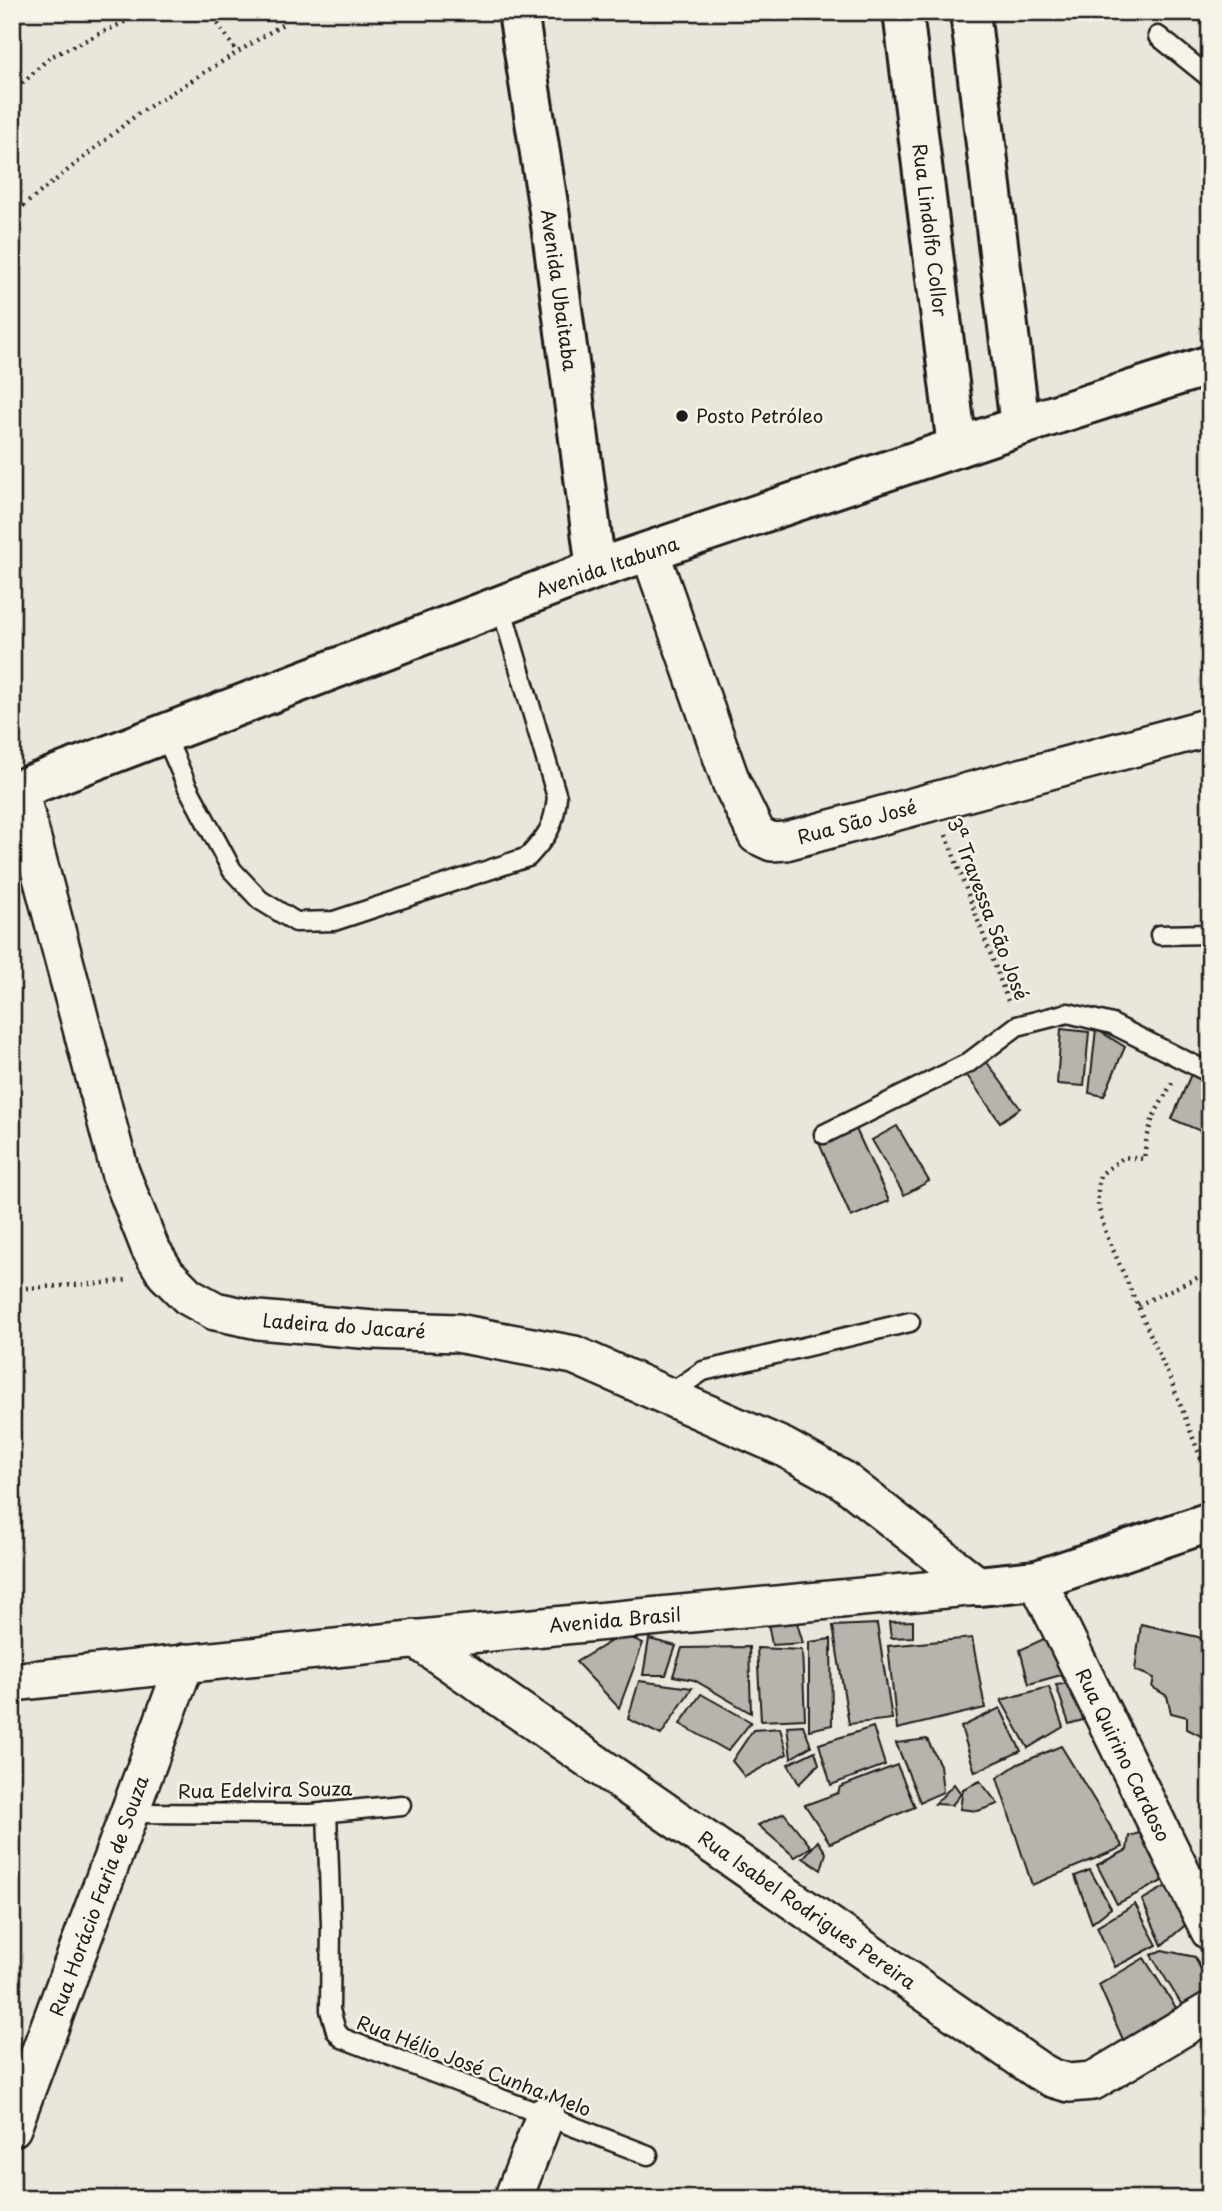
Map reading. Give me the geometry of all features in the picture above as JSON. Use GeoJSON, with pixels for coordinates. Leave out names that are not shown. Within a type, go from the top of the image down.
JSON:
{"type":"FeatureCollection","features":[{"type":"Feature","properties":{"kind":"main road","name":"Avenida Ubaitaba"},"geometry":{"type":"LineString","coordinates":[[517,12],[551,231],[596,569]]}},
{"type":"Feature","properties":{"kind":"main road","name":"Rua Lindolfo Collor"},"geometry":{"type":"LineString","coordinates":[[903,12],[957,447]]}},
{"type":"Feature","properties":{"kind":"main road"},"geometry":{"type":"LineString","coordinates":[[970,12],[1020,426]]}},
{"type":"Feature","properties":{"kind":"main road","name":"Avenida Itabuna"},"geometry":{"type":"LineString","coordinates":[[16,791],[596,569],[1210,365]]}},
{"type":"Feature","properties":{"kind":"main road","name":"Avenida Brasil"},"geometry":{"type":"LineString","coordinates":[[978,1586],[1037,1580],[1210,1522]]}},
{"type":"Feature","properties":{"kind":"street","name":"Rua São José"},"geometry":{"type":"LineString","coordinates":[[650,552],[731,782],[757,835],[772,842],[786,841],[1210,727]]}},
{"type":"Feature","properties":{"kind":"street","name":"Ladeira do Jacaré"},"geometry":{"type":"LineString","coordinates":[[16,791],[120,1172],[150,1248],[166,1274],[188,1296],[215,1311],[258,1320],[373,1330],[457,1333],[574,1355],[783,1447],[843,1480],[978,1586]]}},
{"type":"Feature","properties":{"kind":"street","name":"Rua Quirino Cardoso"},"geometry":{"type":"LineString","coordinates":[[1037,1580],[1210,1931]]}},
{"type":"Feature","properties":{"kind":"street","name":"Avenida Brasil"},"geometry":{"type":"LineString","coordinates":[[12,1682],[416,1639],[978,1586]]}},
{"type":"Feature","properties":{"kind":"street","name":"Rua Isabel Rodrigues Pereira"},"geometry":{"type":"LineString","coordinates":[[416,1639],[1052,2078],[1069,2082],[1093,2081],[1210,2011]]}},
{"type":"Feature","properties":{"kind":"street","name":"Rua Horácio Faria de Souza"},"geometry":{"type":"LineString","coordinates":[[12,2128],[186,1664]]}},
{"type":"Feature","properties":{"kind":"street"},"geometry":{"type":"LineString","coordinates":[[513,2199],[545,2116]]}},
{"type":"Feature","properties":{"kind":"lane"},"geometry":{"type":"LineString","coordinates":[[1158,36],[1210,78]]}},
{"type":"Feature","properties":{"kind":"lane"},"geometry":{"type":"LineString","coordinates":[[165,734],[187,786],[232,870],[260,900],[296,922],[334,921],[528,857],[544,840],[554,821],[557,797],[501,606]]}},
{"type":"Feature","properties":{"kind":"lane"},"geometry":{"type":"LineString","coordinates":[[1160,935],[1210,934]]}},
{"type":"Feature","properties":{"kind":"lane"},"geometry":{"type":"LineString","coordinates":[[824,1134],[968,1063],[1017,1026],[1068,1013],[1112,1024],[1210,1073]]}},
{"type":"Feature","properties":{"kind":"lane"},"geometry":{"type":"LineString","coordinates":[[666,1396],[704,1371],[910,1322]]}},
{"type":"Feature","properties":{"kind":"lane","name":"Rua Edelvira Souza"},"geometry":{"type":"LineString","coordinates":[[130,1813],[312,1814],[401,1805]]}},
{"type":"Feature","properties":{"kind":"lane","name":"Rua Hélio José Cunha Melo"},"geometry":{"type":"LineString","coordinates":[[327,1812],[331,1926],[330,2010],[336,2031],[342,2038],[648,2155]]}},
{"type":"Feature","properties":{"kind":"path"},"geometry":{"type":"LineString","coordinates":[[12,93],[50,57],[146,12]]}},
{"type":"Feature","properties":{"kind":"path"},"geometry":{"type":"LineString","coordinates":[[210,12],[237,52]]}},
{"type":"Feature","properties":{"kind":"path"},"geometry":{"type":"LineString","coordinates":[[12,215],[139,113],[283,24],[281,12]]}},
{"type":"Feature","properties":{"kind":"path","name":"3ª Travessa São José"},"geometry":{"type":"LineString","coordinates":[[933,802],[1017,1026]]}},
{"type":"Feature","properties":{"kind":"path"},"geometry":{"type":"LineString","coordinates":[[1183,1060],[1153,1117],[1144,1158],[1124,1157],[1100,1175],[1097,1193],[1099,1210],[1108,1236],[1173,1386],[1210,1482]]}},
{"type":"Feature","properties":{"kind":"path"},"geometry":{"type":"LineString","coordinates":[[1138,1306],[1210,1272]]}},
{"type":"Feature","properties":{"kind":"path"},"geometry":{"type":"LineString","coordinates":[[12,1289],[104,1283],[166,1274]]}},
{"type":"Feature","properties":{"kind":"building"},"geometry":{"type":"Polygon","coordinates":[[[1061,1029],[1089,1032],[1084,1086],[1057,1084],[1061,1029]]]}},
{"type":"Feature","properties":{"kind":"building"},"geometry":{"type":"Polygon","coordinates":[[[1096,1029],[1125,1047],[1104,1096],[1089,1093],[1096,1029]]]}},
{"type":"Feature","properties":{"kind":"building"},"geometry":{"type":"Polygon","coordinates":[[[986,1061],[1020,1108],[1000,1122],[966,1074],[986,1061]]]}},
{"type":"Feature","properties":{"kind":"building"},"geometry":{"type":"Polygon","coordinates":[[[1191,1074],[1210,1082],[1210,1135],[1172,1119],[1191,1074]]]}},
{"type":"Feature","properties":{"kind":"building"},"geometry":{"type":"Polygon","coordinates":[[[897,1126],[929,1181],[904,1195],[872,1140],[897,1126]]]}},
{"type":"Feature","properties":{"kind":"building"},"geometry":{"type":"Polygon","coordinates":[[[855,1127],[889,1201],[851,1217],[819,1143],[855,1127]]]}},
{"type":"Feature","properties":{"kind":"building"},"geometry":{"type":"Polygon","coordinates":[[[913,1621],[913,1637],[891,1638],[889,1622],[913,1621]]]}},
{"type":"Feature","properties":{"kind":"building"},"geometry":{"type":"Polygon","coordinates":[[[768,1623],[797,1623],[803,1643],[772,1645],[768,1623]]]}},
{"type":"Feature","properties":{"kind":"building"},"geometry":{"type":"Polygon","coordinates":[[[877,1624],[892,1719],[849,1724],[833,1626],[877,1624]]]}},
{"type":"Feature","properties":{"kind":"building"},"geometry":{"type":"Polygon","coordinates":[[[1141,1624],[1198,1637],[1210,1644],[1210,1748],[1203,1737],[1187,1729],[1187,1717],[1171,1713],[1167,1696],[1152,1687],[1154,1678],[1135,1670],[1141,1624]]]}},
{"type":"Feature","properties":{"kind":"building"},"geometry":{"type":"Polygon","coordinates":[[[623,1634],[643,1643],[619,1708],[576,1662],[623,1634]]]}},
{"type":"Feature","properties":{"kind":"building"},"geometry":{"type":"Polygon","coordinates":[[[1052,1635],[1068,1673],[1029,1684],[1020,1650],[1052,1635]]]}},
{"type":"Feature","properties":{"kind":"building"},"geometry":{"type":"Polygon","coordinates":[[[972,1638],[985,1708],[897,1729],[888,1646],[972,1638]]]}},
{"type":"Feature","properties":{"kind":"building"},"geometry":{"type":"Polygon","coordinates":[[[649,1639],[676,1646],[666,1675],[643,1675],[649,1639]]]}},
{"type":"Feature","properties":{"kind":"building"},"geometry":{"type":"Polygon","coordinates":[[[831,1639],[832,1725],[809,1730],[809,1642],[831,1639]]]}},
{"type":"Feature","properties":{"kind":"building"},"geometry":{"type":"Polygon","coordinates":[[[749,1647],[751,1713],[694,1680],[673,1676],[682,1648],[749,1647]]]}},
{"type":"Feature","properties":{"kind":"building"},"geometry":{"type":"Polygon","coordinates":[[[757,1648],[802,1650],[805,1719],[761,1721],[757,1648]]]}},
{"type":"Feature","properties":{"kind":"building"},"geometry":{"type":"Polygon","coordinates":[[[639,1681],[692,1688],[661,1735],[628,1719],[639,1681]]]}},
{"type":"Feature","properties":{"kind":"building"},"geometry":{"type":"Polygon","coordinates":[[[1078,1682],[1093,1717],[1069,1724],[1056,1685],[1078,1682]]]}},
{"type":"Feature","properties":{"kind":"building"},"geometry":{"type":"Polygon","coordinates":[[[1049,1687],[1063,1727],[1028,1748],[1001,1700],[1049,1687]]]}},
{"type":"Feature","properties":{"kind":"building"},"geometry":{"type":"Polygon","coordinates":[[[701,1694],[751,1722],[728,1751],[680,1724],[701,1694]]]}},
{"type":"Feature","properties":{"kind":"building"},"geometry":{"type":"Polygon","coordinates":[[[1000,1708],[1021,1751],[975,1772],[961,1727],[1000,1708]]]}},
{"type":"Feature","properties":{"kind":"building"},"geometry":{"type":"Polygon","coordinates":[[[803,1725],[811,1746],[791,1758],[787,1726],[803,1725]]]}},
{"type":"Feature","properties":{"kind":"building"},"geometry":{"type":"Polygon","coordinates":[[[873,1727],[885,1765],[831,1785],[819,1744],[873,1727]]]}},
{"type":"Feature","properties":{"kind":"building"},"geometry":{"type":"Polygon","coordinates":[[[780,1728],[787,1754],[745,1777],[732,1761],[753,1730],[780,1728]]]}},
{"type":"Feature","properties":{"kind":"building"},"geometry":{"type":"Polygon","coordinates":[[[927,1739],[940,1765],[943,1792],[920,1802],[896,1743],[927,1739]]]}},
{"type":"Feature","properties":{"kind":"building"},"geometry":{"type":"Polygon","coordinates":[[[1061,1746],[1123,1847],[1032,1885],[997,1778],[1018,1764],[1061,1746]]]}},
{"type":"Feature","properties":{"kind":"building"},"geometry":{"type":"Polygon","coordinates":[[[815,1751],[819,1764],[799,1784],[788,1764],[815,1751]]]}},
{"type":"Feature","properties":{"kind":"building"},"geometry":{"type":"Polygon","coordinates":[[[897,1765],[915,1807],[830,1843],[805,1805],[838,1793],[840,1787],[897,1765]]]}},
{"type":"Feature","properties":{"kind":"building"},"geometry":{"type":"Polygon","coordinates":[[[980,1781],[998,1804],[978,1811],[960,1809],[963,1789],[980,1781]]]}},
{"type":"Feature","properties":{"kind":"building"},"geometry":{"type":"Polygon","coordinates":[[[954,1784],[961,1794],[952,1805],[935,1804],[954,1784]]]}},
{"type":"Feature","properties":{"kind":"building"},"geometry":{"type":"Polygon","coordinates":[[[784,1813],[811,1847],[795,1857],[758,1825],[784,1813]]]}},
{"type":"Feature","properties":{"kind":"building"},"geometry":{"type":"Polygon","coordinates":[[[1150,1830],[1172,1876],[1117,1904],[1097,1865],[1127,1850],[1129,1836],[1150,1830]]]}},
{"type":"Feature","properties":{"kind":"building"},"geometry":{"type":"Polygon","coordinates":[[[818,1841],[826,1853],[821,1870],[803,1858],[818,1841]]]}},
{"type":"Feature","properties":{"kind":"building"},"geometry":{"type":"Polygon","coordinates":[[[1090,1870],[1111,1908],[1092,1923],[1075,1876],[1090,1870]]]}},
{"type":"Feature","properties":{"kind":"building"},"geometry":{"type":"Polygon","coordinates":[[[1170,1884],[1190,1921],[1162,1945],[1142,1900],[1170,1884]]]}},
{"type":"Feature","properties":{"kind":"building"},"geometry":{"type":"Polygon","coordinates":[[[1135,1904],[1157,1945],[1115,1967],[1097,1927],[1135,1904]]]}},
{"type":"Feature","properties":{"kind":"building"},"geometry":{"type":"Polygon","coordinates":[[[1162,1950],[1195,1957],[1210,1988],[1210,1996],[1185,2010],[1151,1955],[1162,1950]]]}},
{"type":"Feature","properties":{"kind":"building"},"geometry":{"type":"Polygon","coordinates":[[[1144,1958],[1178,2011],[1124,2042],[1099,1985],[1144,1958]]]}},
{"type":"Feature","properties":{"kind":"place","name":"Posto Petróleo"},"geometry":{"type":"Point","coordinates":[682,416]}}]}
